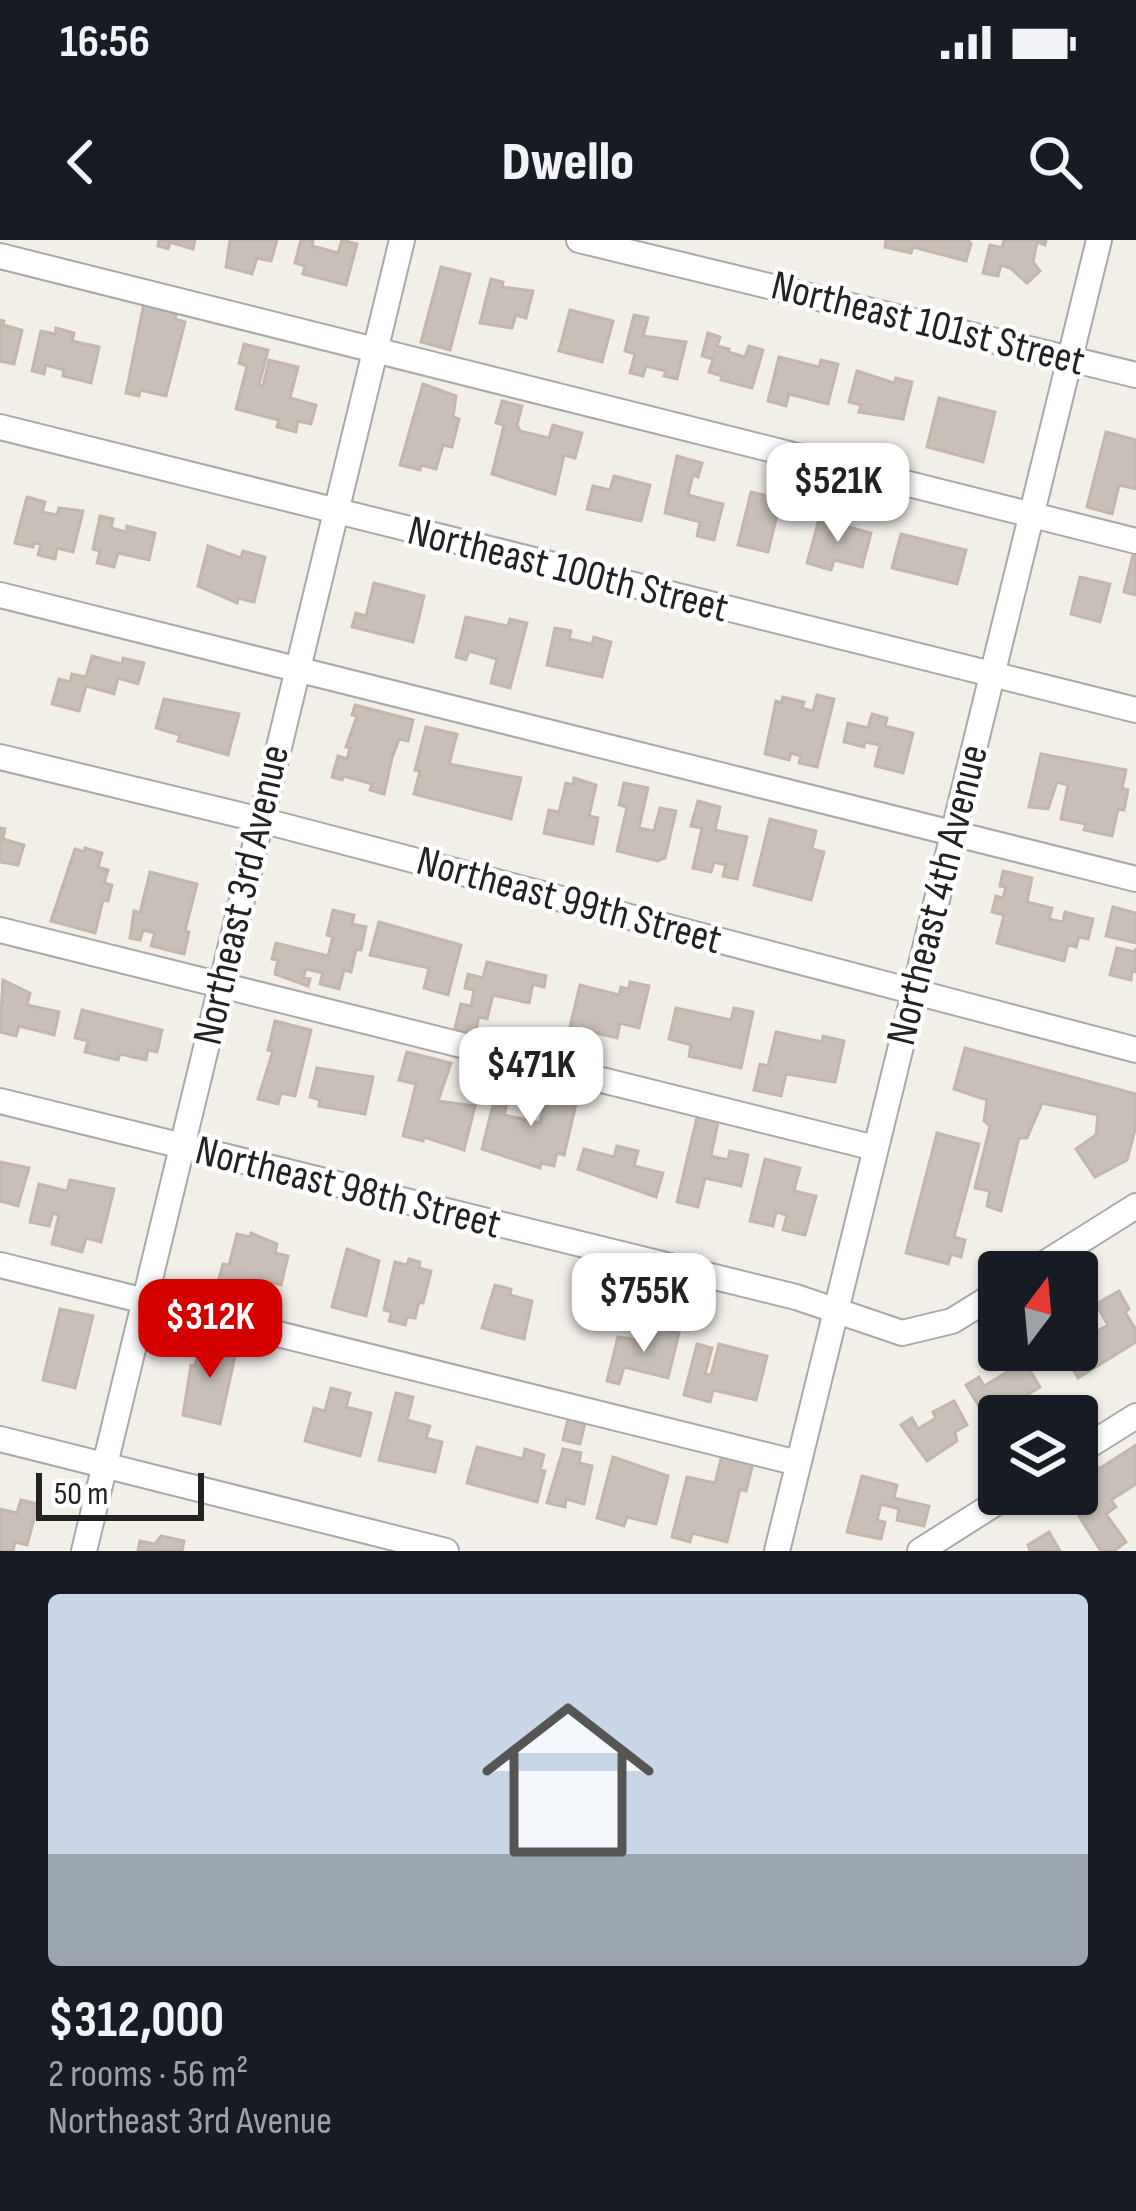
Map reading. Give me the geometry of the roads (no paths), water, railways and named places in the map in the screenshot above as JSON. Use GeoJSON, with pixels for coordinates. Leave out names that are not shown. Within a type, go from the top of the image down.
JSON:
{"type":"FeatureCollection","features":[{"type":"Feature","properties":{"kind":"street","name":"Northeast 3rd Avenue"},"geometry":{"type":"LineString","coordinates":[[84,1551],[403,240]]}},
{"type":"Feature","properties":{"kind":"street","name":"Northeast 101st Street"},"geometry":{"type":"LineString","coordinates":[[579,240],[1136,375]]}},
{"type":"Feature","properties":{"kind":"street","name":"Northeast 4th Avenue"},"geometry":{"type":"LineString","coordinates":[[777,1551],[1099,240]]}},
{"type":"Feature","properties":{"kind":"street"},"geometry":{"type":"LineString","coordinates":[[0,256],[1136,541]]}},
{"type":"Feature","properties":{"kind":"street","name":"Northeast 100th Street"},"geometry":{"type":"LineString","coordinates":[[0,428],[1136,710]]}},
{"type":"Feature","properties":{"kind":"street"},"geometry":{"type":"LineString","coordinates":[[0,595],[1136,879]]}},
{"type":"Feature","properties":{"kind":"street","name":"Northeast 99th Street"},"geometry":{"type":"LineString","coordinates":[[0,757],[261,820],[1136,1050]]}},
{"type":"Feature","properties":{"kind":"street"},"geometry":{"type":"LineString","coordinates":[[0,930],[875,1148]]}},
{"type":"Feature","properties":{"kind":"street","name":"Northeast 98th Street"},"geometry":{"type":"LineString","coordinates":[[0,1101],[835,1309],[902,1333],[952,1321],[978,1305]]}},
{"type":"Feature","properties":{"kind":"street"},"geometry":{"type":"LineString","coordinates":[[1064,1251],[1136,1206]]}},
{"type":"Feature","properties":{"kind":"street"},"geometry":{"type":"LineString","coordinates":[[0,1265],[798,1463]]}},
{"type":"Feature","properties":{"kind":"street"},"geometry":{"type":"LineString","coordinates":[[1098,1440],[1136,1416]]}},
{"type":"Feature","properties":{"kind":"street"},"geometry":{"type":"LineString","coordinates":[[0,1439],[446,1551]]}},
{"type":"Feature","properties":{"kind":"street"},"geometry":{"type":"LineString","coordinates":[[920,1551],[978,1514]]}}]}
